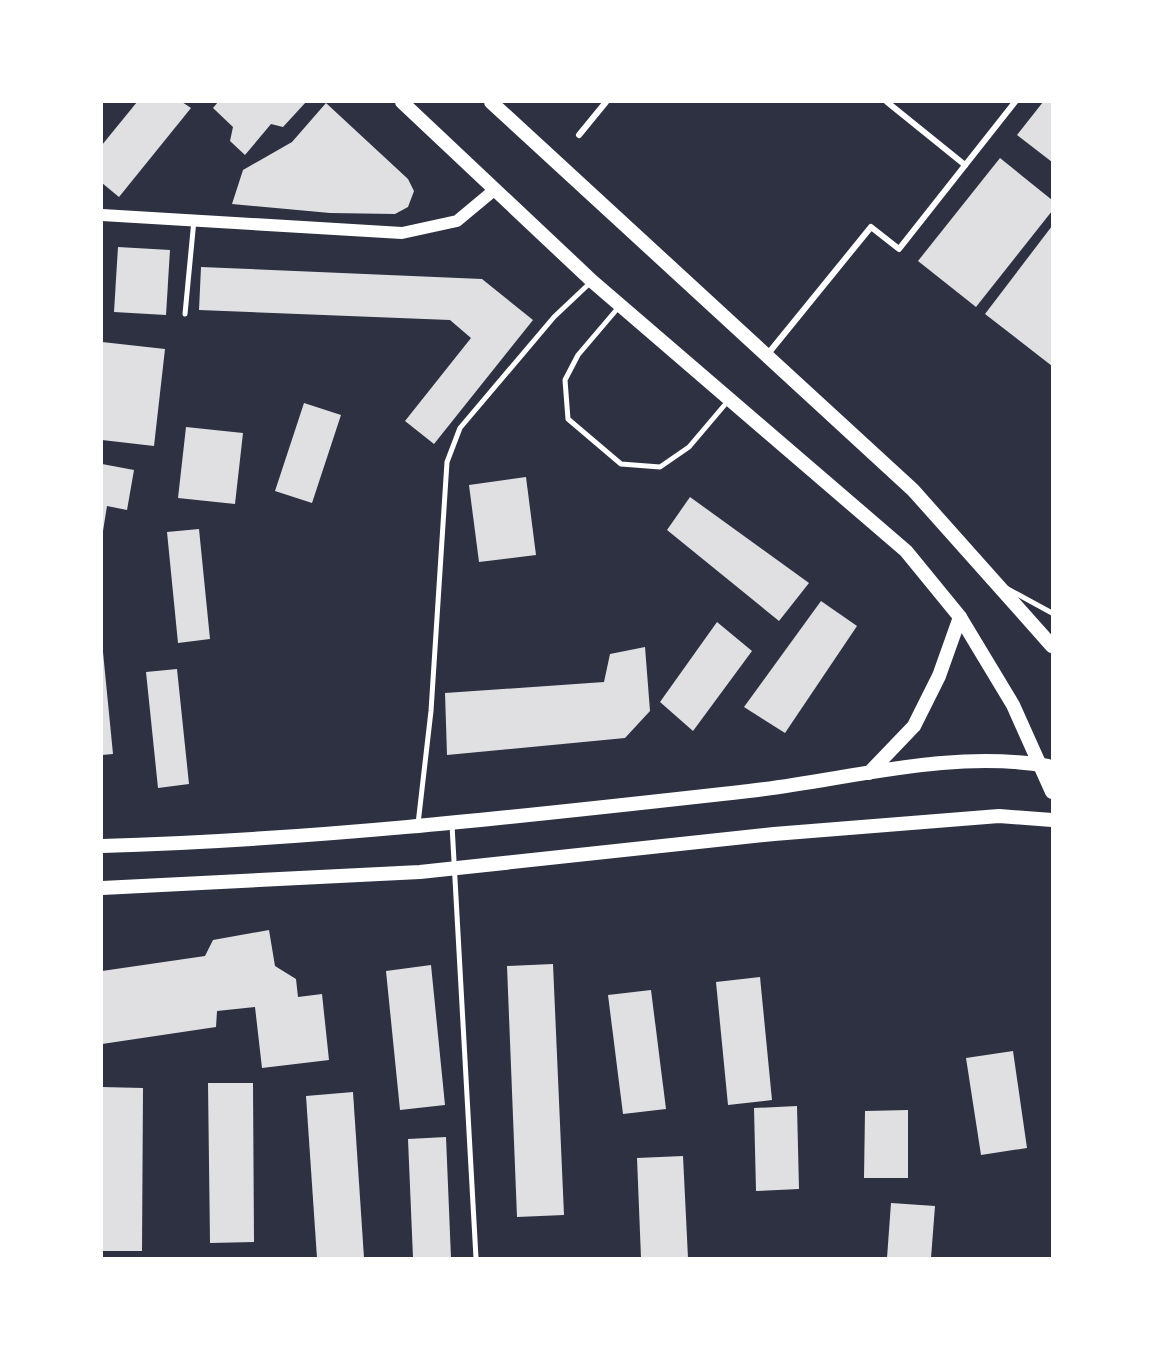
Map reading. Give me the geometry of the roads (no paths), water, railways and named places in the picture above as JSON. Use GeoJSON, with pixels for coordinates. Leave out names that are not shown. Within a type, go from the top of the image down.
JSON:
{"type":"FeatureCollection","features":[{"type":"Feature","properties":{"kind":"main road"},"geometry":{"type":"LineString","coordinates":[[402,102],[493,191],[592,281],[906,551],[960,617],[1047,766],[1052,792]]}},
{"type":"Feature","properties":{"kind":"main road"},"geometry":{"type":"LineString","coordinates":[[491,102],[913,490],[1052,646]]}},
{"type":"Feature","properties":{"kind":"main road"},"geometry":{"type":"LineString","coordinates":[[869,773],[914,726],[939,676],[960,617]]}},
{"type":"Feature","properties":{"kind":"main road"},"geometry":{"type":"LineString","coordinates":[[102,846],[220,843],[452,824],[768,789],[869,773],[978,761],[1047,766]]}},
{"type":"Feature","properties":{"kind":"main road"},"geometry":{"type":"LineString","coordinates":[[102,888],[454,868],[774,834],[999,817],[1052,820]]}},
{"type":"Feature","properties":{"kind":"street"},"geometry":{"type":"LineString","coordinates":[[579,135],[606,102]]}},
{"type":"Feature","properties":{"kind":"street"},"geometry":{"type":"LineString","coordinates":[[887,102],[965,165]]}},
{"type":"Feature","properties":{"kind":"street"},"geometry":{"type":"LineString","coordinates":[[766,356],[871,227],[899,249],[1014,102]]}},
{"type":"Feature","properties":{"kind":"street"},"geometry":{"type":"LineString","coordinates":[[102,215],[402,233],[457,221],[493,191]]}},
{"type":"Feature","properties":{"kind":"lane"},"geometry":{"type":"LineString","coordinates":[[185,314],[194,220]]}},
{"type":"Feature","properties":{"kind":"lane"},"geometry":{"type":"LineString","coordinates":[[418,827],[431,711],[447,462],[460,428],[554,317],[592,281]]}},
{"type":"Feature","properties":{"kind":"lane"},"geometry":{"type":"LineString","coordinates":[[621,305],[578,355],[565,380],[568,419],[621,464],[660,467],[689,447],[730,399]]}},
{"type":"Feature","properties":{"kind":"lane"},"geometry":{"type":"LineString","coordinates":[[999,584],[1052,613]]}},
{"type":"Feature","properties":{"kind":"lane"},"geometry":{"type":"LineString","coordinates":[[452,824],[476,1258]]}}]}
